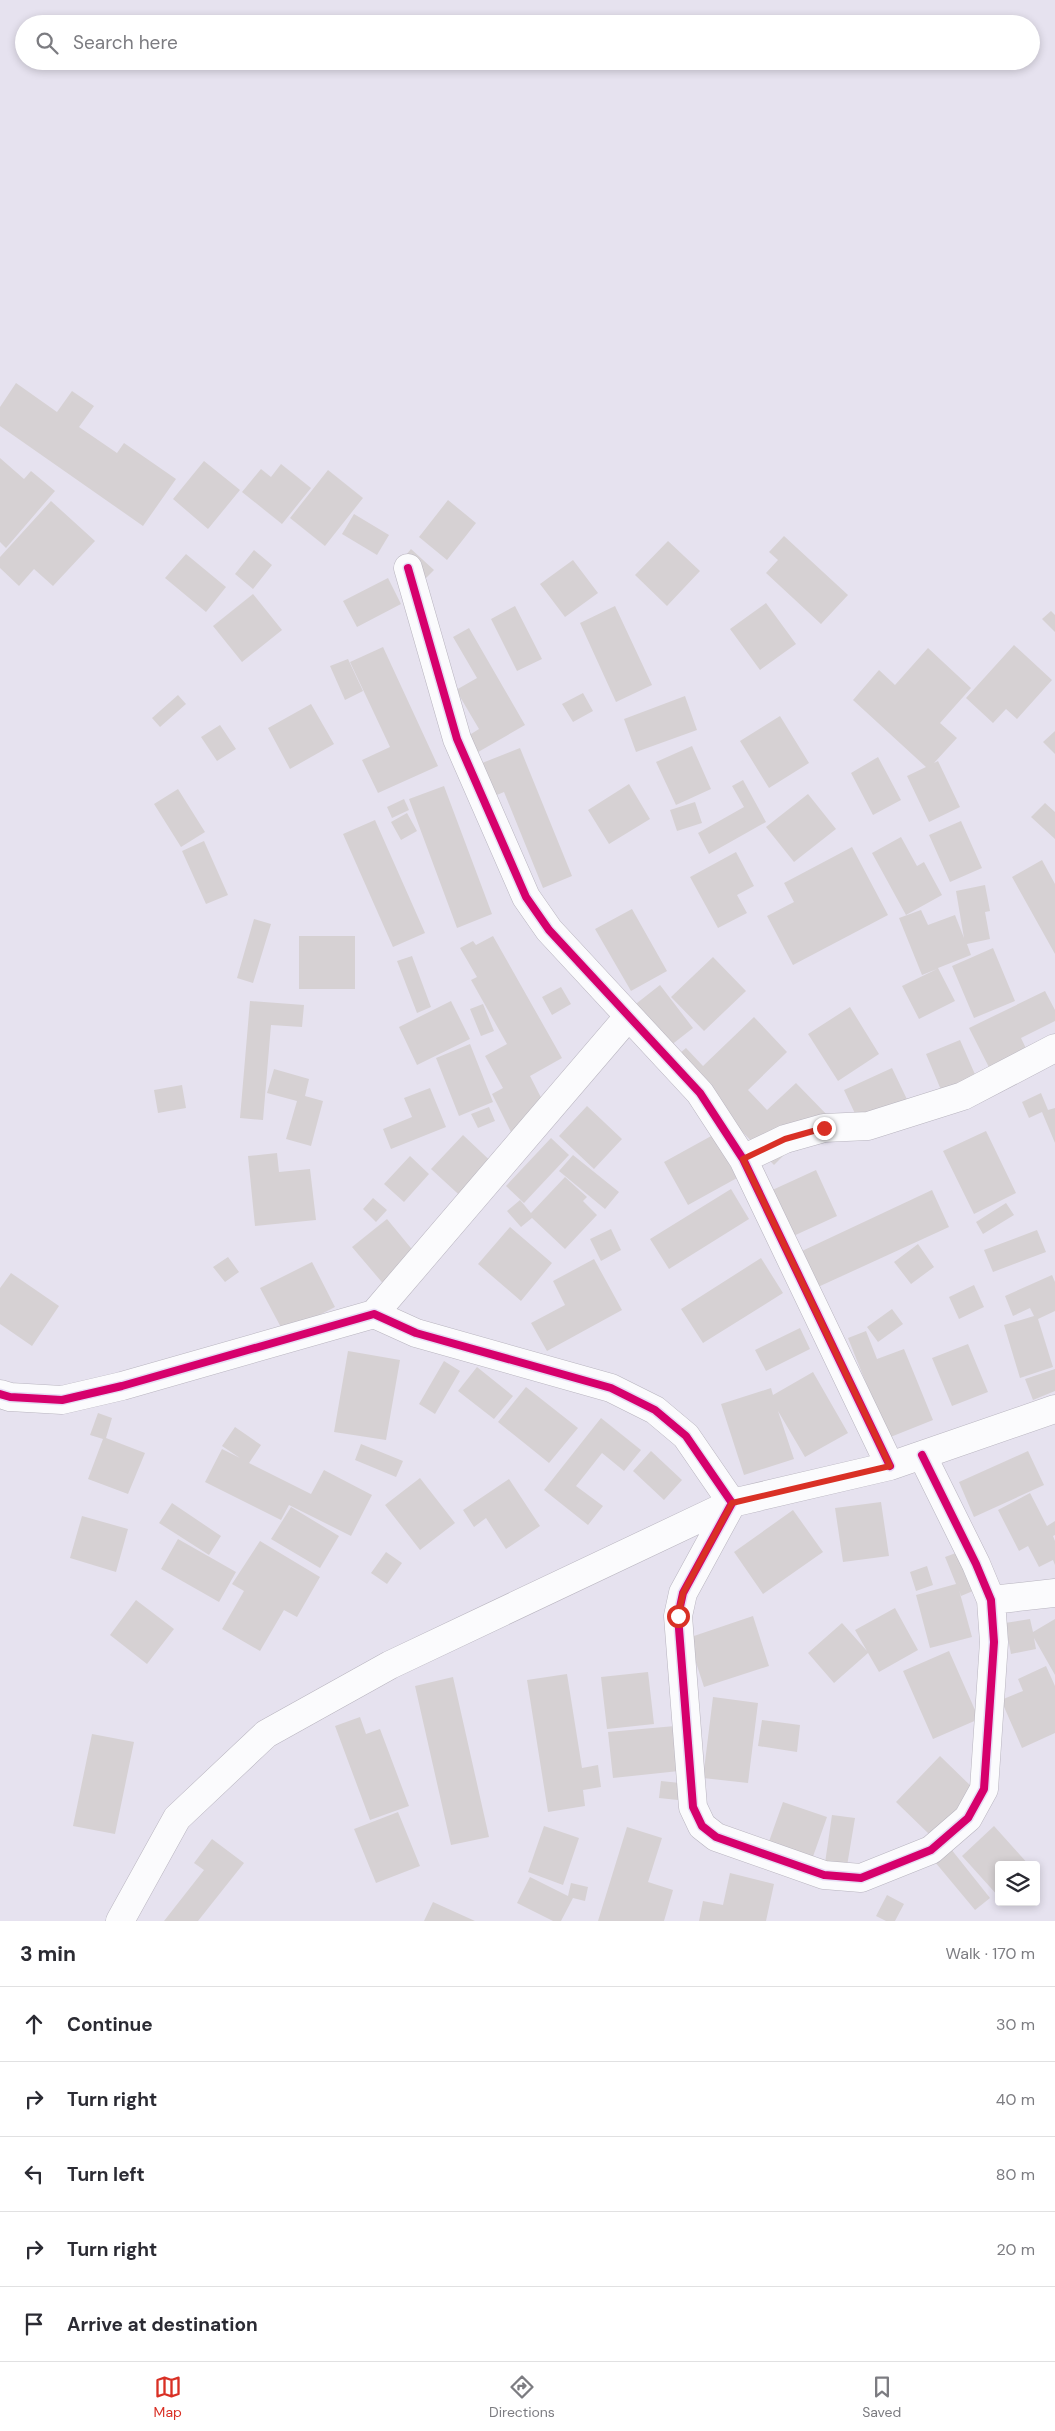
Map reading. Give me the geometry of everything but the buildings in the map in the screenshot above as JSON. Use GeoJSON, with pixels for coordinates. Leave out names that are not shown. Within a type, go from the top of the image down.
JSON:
{"type":"FeatureCollection","features":[{"type":"Feature","properties":{"kind":"street"},"geometry":{"type":"LineString","coordinates":[[408,568],[456,739],[526,897],[549,930],[700,1093],[743,1159],[890,1466]]}},
{"type":"Feature","properties":{"kind":"street"},"geometry":{"type":"LineString","coordinates":[[0,1394],[10,1397],[62,1400],[122,1386],[374,1314],[628,1017]]}},
{"type":"Feature","properties":{"kind":"street"},"geometry":{"type":"LineString","coordinates":[[743,1159],[785,1139],[816,1130],[868,1126],[963,1096],[1055,1048]]}},
{"type":"Feature","properties":{"kind":"street"},"geometry":{"type":"LineString","coordinates":[[374,1314],[416,1333],[610,1388],[655,1410],[686,1436],[732,1503]]}},
{"type":"Feature","properties":{"kind":"street"},"geometry":{"type":"LineString","coordinates":[[120,1921],[177,1818],[266,1734],[390,1665],[732,1503],[890,1466],[1055,1410]]}},
{"type":"Feature","properties":{"kind":"street"},"geometry":{"type":"LineString","coordinates":[[732,1503],[683,1593],[678,1616],[693,1807],[702,1826],[716,1837],[824,1875],[861,1878],[931,1850],[968,1818],[984,1789],[994,1642],[991,1600],[976,1564],[922,1455]]}},
{"type":"Feature","properties":{"kind":"street"},"geometry":{"type":"LineString","coordinates":[[991,1600],[1055,1593]]}},
{"type":"Feature","properties":{"kind":"cycle path"},"geometry":{"type":"LineString","coordinates":[[408,568],[457,739],[526,897],[549,930],[700,1093],[743,1159],[890,1466]]}},
{"type":"Feature","properties":{"kind":"cycle path"},"geometry":{"type":"LineString","coordinates":[[0,1394],[10,1397],[62,1400],[122,1386],[374,1314],[416,1333],[611,1388],[655,1410],[686,1436],[732,1503],[683,1593],[678,1616],[693,1807],[702,1826],[716,1837],[824,1875],[861,1878],[931,1850],[968,1818],[984,1789],[994,1642],[991,1600],[976,1564],[922,1455]]}},
{"type":"Feature","properties":{"kind":"route"},"geometry":{"type":"LineString","coordinates":[[678,1616],[683,1593],[694,1576],[732,1503],[890,1466],[743,1159],[785,1139],[824,1128]]}}]}
